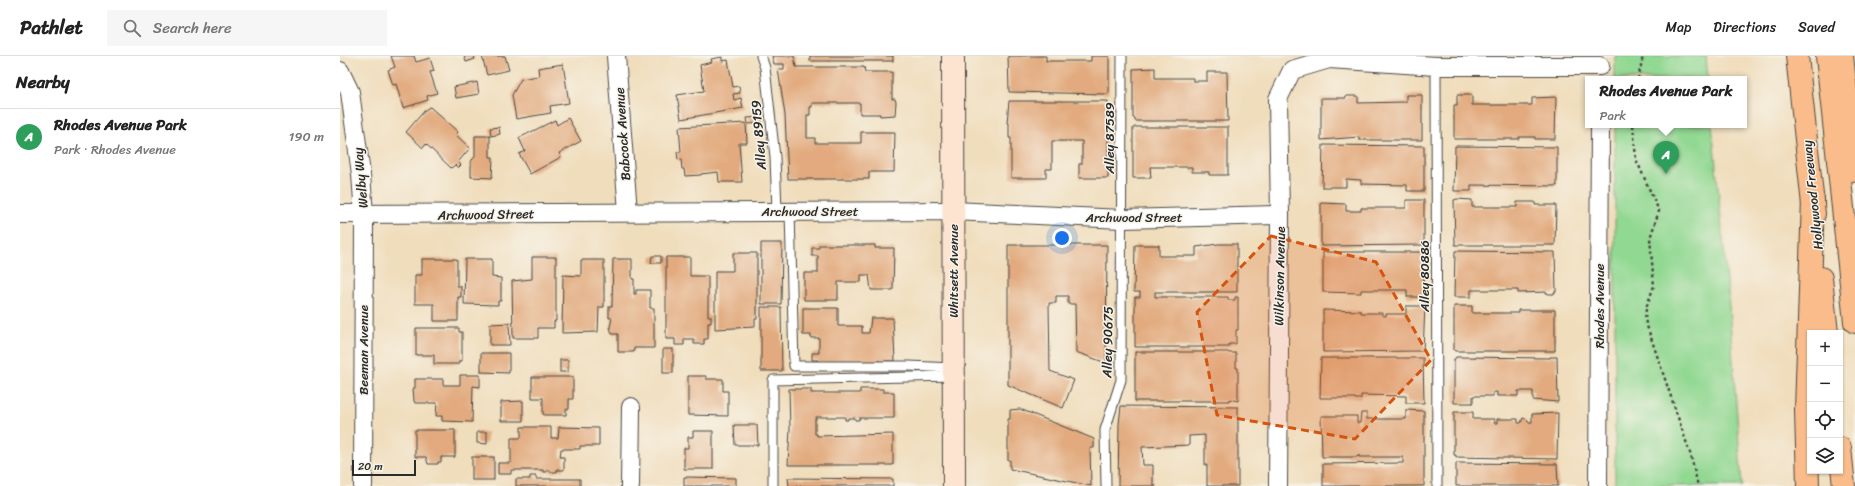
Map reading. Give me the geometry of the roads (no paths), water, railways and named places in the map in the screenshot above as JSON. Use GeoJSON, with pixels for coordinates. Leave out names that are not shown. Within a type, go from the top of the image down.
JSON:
{"type":"FeatureCollection","features":[{"type":"Feature","properties":{"kind":"highway","name":"Hollywood Freeway"},"geometry":{"type":"LineString","coordinates":[[1797,56],[1827,330]]}},
{"type":"Feature","properties":{"kind":"highway"},"geometry":{"type":"LineString","coordinates":[[1827,56],[1855,322]]}},
{"type":"Feature","properties":{"kind":"highway"},"geometry":{"type":"LineString","coordinates":[[1842,56],[1855,171]]}},
{"type":"Feature","properties":{"kind":"highway"},"geometry":{"type":"LineString","coordinates":[[1808,486],[1806,410],[1813,199]]}},
{"type":"Feature","properties":{"kind":"highway"},"geometry":{"type":"LineString","coordinates":[[1843,474],[1844,486]]}},
{"type":"Feature","properties":{"kind":"main road","name":"Whitsett Avenue"},"geometry":{"type":"LineString","coordinates":[[953,56],[954,486]]}},
{"type":"Feature","properties":{"kind":"street","name":"Babcock Avenue"},"geometry":{"type":"LineString","coordinates":[[616,56],[628,212]]}},
{"type":"Feature","properties":{"kind":"street","name":"Wilkinson Avenue"},"geometry":{"type":"LineString","coordinates":[[1278,486],[1280,215],[1278,99],[1292,70],[1329,59],[1436,66]]}},
{"type":"Feature","properties":{"kind":"street"},"geometry":{"type":"LineString","coordinates":[[1436,66],[1600,67]]}},
{"type":"Feature","properties":{"kind":"street","name":"Welby Way"},"geometry":{"type":"LineString","coordinates":[[340,71],[350,92],[361,174],[364,215]]}},
{"type":"Feature","properties":{"kind":"street","name":"Rhodes Avenue"},"geometry":{"type":"LineString","coordinates":[[1598,486],[1600,128]]}},
{"type":"Feature","properties":{"kind":"street","name":"Archwood Street"},"geometry":{"type":"LineString","coordinates":[[340,214],[953,211],[1122,219],[1280,215]]}},
{"type":"Feature","properties":{"kind":"street","name":"Beeman Avenue"},"geometry":{"type":"LineString","coordinates":[[363,486],[364,215]]}},
{"type":"Feature","properties":{"kind":"street"},"geometry":{"type":"LineString","coordinates":[[630,486],[631,407]]}},
{"type":"Feature","properties":{"kind":"lane","name":"Alley 89159"},"geometry":{"type":"LineString","coordinates":[[762,56],[765,68],[774,157],[783,212],[794,366],[909,366],[954,372]]}},
{"type":"Feature","properties":{"kind":"lane","name":"Alley 87589"},"geometry":{"type":"LineString","coordinates":[[1122,56],[1122,219]]}},
{"type":"Feature","properties":{"kind":"lane","name":"Alley 80886"},"geometry":{"type":"LineString","coordinates":[[1436,66],[1437,486]]}},
{"type":"Feature","properties":{"kind":"lane","name":"Alley 90675"},"geometry":{"type":"LineString","coordinates":[[1106,486],[1105,430],[1121,380],[1122,219]]}},
{"type":"Feature","properties":{"kind":"lane"},"geometry":{"type":"LineString","coordinates":[[773,486],[773,380],[954,372]]}},
{"type":"Feature","properties":{"kind":"place","name":"Rhodes Avenue Park"},"geometry":{"type":"Point","coordinates":[1666,174]}}]}
